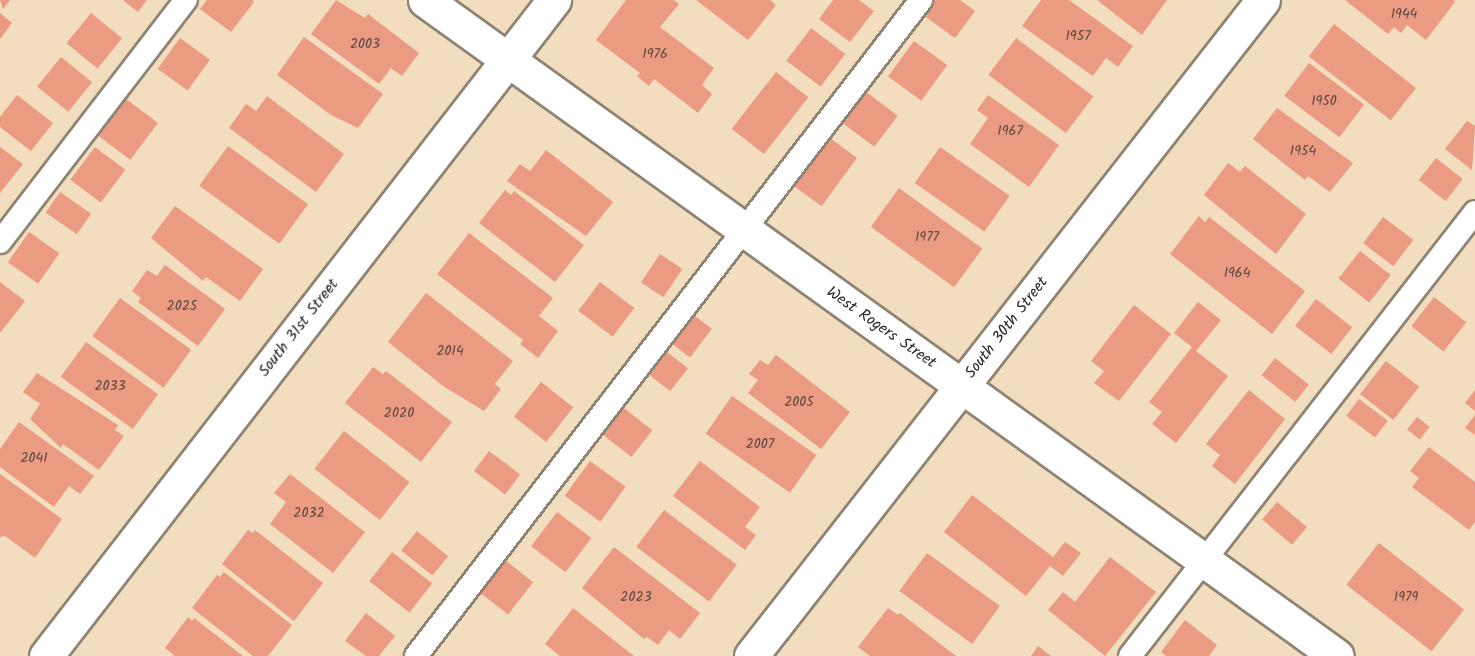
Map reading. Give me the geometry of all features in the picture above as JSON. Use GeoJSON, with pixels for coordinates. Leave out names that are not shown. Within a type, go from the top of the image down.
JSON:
{"type":"FeatureCollection","features":[{"type":"Feature","properties":{"kind":"street","name":"West Rogers Street"},"geometry":{"type":"LineString","coordinates":[[425,0],[1337,656]]}},
{"type":"Feature","properties":{"kind":"street","name":"South 31st Street"},"geometry":{"type":"LineString","coordinates":[[45,656],[554,0]]}},
{"type":"Feature","properties":{"kind":"street","name":"South 30th Street"},"geometry":{"type":"LineString","coordinates":[[751,656],[1263,0]]}},
{"type":"Feature","properties":{"kind":"lane"},"geometry":{"type":"LineString","coordinates":[[0,242],[186,0]]}},
{"type":"Feature","properties":{"kind":"lane"},"geometry":{"type":"LineString","coordinates":[[416,656],[921,0]]}},
{"type":"Feature","properties":{"kind":"lane"},"geometry":{"type":"LineString","coordinates":[[1130,656],[1475,212]]}},
{"type":"Feature","properties":{"kind":"building"},"geometry":{"type":"Polygon","coordinates":[[[0,0],[10,0],[3,9],[0,0]]]}},
{"type":"Feature","properties":{"kind":"building"},"geometry":{"type":"Polygon","coordinates":[[[123,0],[147,0],[138,12],[123,0]]]}},
{"type":"Feature","properties":{"kind":"building"},"geometry":{"type":"Polygon","coordinates":[[[207,0],[252,0],[254,2],[231,32],[200,9],[207,0]]]}},
{"type":"Feature","properties":{"kind":"building"},"geometry":{"type":"Polygon","coordinates":[[[336,0],[365,18],[368,14],[419,53],[402,76],[391,68],[379,84],[311,34],[336,0]]]}},
{"type":"Feature","properties":{"kind":"building"},"geometry":{"type":"Polygon","coordinates":[[[626,0],[674,0],[679,4],[660,27],[714,68],[702,85],[712,94],[698,113],[654,79],[649,86],[637,76],[640,73],[596,40],[626,0]]]}},
{"type":"Feature","properties":{"kind":"building"},"geometry":{"type":"Polygon","coordinates":[[[696,0],[770,0],[776,5],[748,40],[696,0]]]}},
{"type":"Feature","properties":{"kind":"building"},"geometry":{"type":"Polygon","coordinates":[[[833,0],[859,0],[874,11],[850,42],[819,19],[833,0]]]}},
{"type":"Feature","properties":{"kind":"building"},"geometry":{"type":"Polygon","coordinates":[[[934,0],[960,0],[975,11],[955,38],[923,15],[934,0]]]}},
{"type":"Feature","properties":{"kind":"building"},"geometry":{"type":"Polygon","coordinates":[[[1041,0],[1069,0],[1133,46],[1118,67],[1106,58],[1093,76],[1022,26],[1041,0]]]}},
{"type":"Feature","properties":{"kind":"building"},"geometry":{"type":"Polygon","coordinates":[[[1097,0],[1167,0],[1142,35],[1097,0]]]}},
{"type":"Feature","properties":{"kind":"building"},"geometry":{"type":"Polygon","coordinates":[[[1345,0],[1453,0],[1455,2],[1426,40],[1407,25],[1401,33],[1394,27],[1388,34],[1345,0]]]}},
{"type":"Feature","properties":{"kind":"building"},"geometry":{"type":"Polygon","coordinates":[[[0,13],[12,23],[0,39],[0,13]]]}},
{"type":"Feature","properties":{"kind":"building"},"geometry":{"type":"Polygon","coordinates":[[[91,13],[122,38],[98,68],[66,43],[91,13]]]}},
{"type":"Feature","properties":{"kind":"building"},"geometry":{"type":"Polygon","coordinates":[[[1334,24],[1416,88],[1391,120],[1309,56],[1334,24]]]}},
{"type":"Feature","properties":{"kind":"building"},"geometry":{"type":"Polygon","coordinates":[[[811,28],[845,54],[821,87],[786,61],[811,28]]]}},
{"type":"Feature","properties":{"kind":"building"},"geometry":{"type":"Polygon","coordinates":[[[304,37],[383,94],[358,128],[331,115],[277,75],[304,37]]]}},
{"type":"Feature","properties":{"kind":"building"},"geometry":{"type":"Polygon","coordinates":[[[180,38],[210,60],[188,90],[158,69],[180,38]]]}},
{"type":"Feature","properties":{"kind":"building"},"geometry":{"type":"Polygon","coordinates":[[[1016,38],[1093,96],[1066,133],[988,75],[1016,38]]]}},
{"type":"Feature","properties":{"kind":"building"},"geometry":{"type":"Polygon","coordinates":[[[914,41],[947,65],[921,101],[888,77],[914,41]]]}},
{"type":"Feature","properties":{"kind":"building"},"geometry":{"type":"Polygon","coordinates":[[[61,57],[92,82],[68,112],[37,87],[61,57]]]}},
{"type":"Feature","properties":{"kind":"building"},"geometry":{"type":"Polygon","coordinates":[[[1309,63],[1364,105],[1339,137],[1284,96],[1309,63]]]}},
{"type":"Feature","properties":{"kind":"building"},"geometry":{"type":"Polygon","coordinates":[[[776,72],[808,97],[764,154],[732,129],[776,72]]]}},
{"type":"Feature","properties":{"kind":"building"},"geometry":{"type":"Polygon","coordinates":[[[865,91],[898,116],[874,147],[842,122],[865,91]]]}},
{"type":"Feature","properties":{"kind":"building"},"geometry":{"type":"Polygon","coordinates":[[[17,95],[53,123],[31,151],[0,127],[0,117],[17,95]]]}},
{"type":"Feature","properties":{"kind":"building"},"geometry":{"type":"Polygon","coordinates":[[[988,95],[1059,145],[1029,187],[970,144],[988,118],[977,110],[988,95]]]}},
{"type":"Feature","properties":{"kind":"building"},"geometry":{"type":"Polygon","coordinates":[[[267,96],[344,154],[316,192],[229,128],[246,104],[256,111],[267,96]]]}},
{"type":"Feature","properties":{"kind":"building"},"geometry":{"type":"Polygon","coordinates":[[[126,99],[158,123],[130,160],[98,136],[126,99]]]}},
{"type":"Feature","properties":{"kind":"building"},"geometry":{"type":"Polygon","coordinates":[[[1277,108],[1353,163],[1330,192],[1308,176],[1305,180],[1253,139],[1277,108]]]}},
{"type":"Feature","properties":{"kind":"building"},"geometry":{"type":"Polygon","coordinates":[[[1467,121],[1475,126],[1472,170],[1445,149],[1467,121]]]}},
{"type":"Feature","properties":{"kind":"building"},"geometry":{"type":"Polygon","coordinates":[[[823,133],[857,158],[822,206],[788,182],[823,133]]]}},
{"type":"Feature","properties":{"kind":"building"},"geometry":{"type":"Polygon","coordinates":[[[228,146],[308,204],[279,244],[199,186],[228,146]]]}},
{"type":"Feature","properties":{"kind":"building"},"geometry":{"type":"Polygon","coordinates":[[[0,147],[23,164],[0,193],[0,147]]]}},
{"type":"Feature","properties":{"kind":"building"},"geometry":{"type":"Polygon","coordinates":[[[95,147],[125,170],[101,203],[70,180],[95,147]]]}},
{"type":"Feature","properties":{"kind":"building"},"geometry":{"type":"Polygon","coordinates":[[[940,147],[1010,196],[984,232],[915,183],[940,147]]]}},
{"type":"Feature","properties":{"kind":"building"},"geometry":{"type":"Polygon","coordinates":[[[546,150],[613,202],[586,236],[507,181],[520,164],[530,171],[546,150]]]}},
{"type":"Feature","properties":{"kind":"building"},"geometry":{"type":"Polygon","coordinates":[[[1436,158],[1463,179],[1446,201],[1419,180],[1436,158]]]}},
{"type":"Feature","properties":{"kind":"building"},"geometry":{"type":"Polygon","coordinates":[[[1228,163],[1240,172],[1245,166],[1306,214],[1276,254],[1204,195],[1228,163]]]}},
{"type":"Feature","properties":{"kind":"building"},"geometry":{"type":"Polygon","coordinates":[[[899,188],[982,249],[954,287],[871,227],[899,188]]]}},
{"type":"Feature","properties":{"kind":"building"},"geometry":{"type":"Polygon","coordinates":[[[505,190],[511,195],[514,191],[584,245],[555,282],[479,223],[505,190]]]}},
{"type":"Feature","properties":{"kind":"building"},"geometry":{"type":"Polygon","coordinates":[[[60,192],[91,214],[77,234],[46,212],[60,192]]]}},
{"type":"Feature","properties":{"kind":"building"},"geometry":{"type":"Polygon","coordinates":[[[175,206],[263,269],[240,301],[206,277],[203,281],[151,238],[175,206]]]}},
{"type":"Feature","properties":{"kind":"building"},"geometry":{"type":"Polygon","coordinates":[[[1199,216],[1205,222],[1209,217],[1305,291],[1272,334],[1170,254],[1199,216]]]}},
{"type":"Feature","properties":{"kind":"building"},"geometry":{"type":"Polygon","coordinates":[[[1383,217],[1413,240],[1393,266],[1363,243],[1383,217]]]}},
{"type":"Feature","properties":{"kind":"building"},"geometry":{"type":"Polygon","coordinates":[[[29,232],[59,253],[38,284],[8,262],[29,232]]]}},
{"type":"Feature","properties":{"kind":"building"},"geometry":{"type":"Polygon","coordinates":[[[469,233],[553,298],[539,316],[558,331],[538,358],[520,344],[523,340],[437,274],[469,233]]]}},
{"type":"Feature","properties":{"kind":"building"},"geometry":{"type":"Polygon","coordinates":[[[1360,251],[1391,275],[1369,303],[1338,279],[1360,251]]]}},
{"type":"Feature","properties":{"kind":"building"},"geometry":{"type":"Polygon","coordinates":[[[660,254],[682,269],[663,297],[641,282],[660,254]]]}},
{"type":"Feature","properties":{"kind":"building"},"geometry":{"type":"Polygon","coordinates":[[[165,265],[225,309],[198,346],[138,302],[141,298],[132,291],[147,270],[157,276],[165,265]]]}},
{"type":"Feature","properties":{"kind":"building"},"geometry":{"type":"Polygon","coordinates":[[[0,282],[25,301],[0,333],[0,282]]]}},
{"type":"Feature","properties":{"kind":"building"},"geometry":{"type":"Polygon","coordinates":[[[600,282],[634,308],[613,337],[578,311],[600,282]]]}},
{"type":"Feature","properties":{"kind":"building"},"geometry":{"type":"Polygon","coordinates":[[[426,293],[513,361],[495,384],[501,389],[484,411],[443,386],[388,342],[426,293]]]}},
{"type":"Feature","properties":{"kind":"building"},"geometry":{"type":"Polygon","coordinates":[[[1434,297],[1466,322],[1444,351],[1411,326],[1434,297]]]}},
{"type":"Feature","properties":{"kind":"building"},"geometry":{"type":"Polygon","coordinates":[[[120,298],[191,350],[164,388],[92,336],[120,298]]]}},
{"type":"Feature","properties":{"kind":"building"},"geometry":{"type":"Polygon","coordinates":[[[1316,299],[1352,327],[1331,354],[1295,326],[1316,299]]]}},
{"type":"Feature","properties":{"kind":"building"},"geometry":{"type":"Polygon","coordinates":[[[1198,302],[1221,320],[1196,351],[1228,376],[1176,443],[1152,424],[1162,412],[1149,402],[1192,347],[1174,333],[1198,302]]]}},
{"type":"Feature","properties":{"kind":"building"},"geometry":{"type":"Polygon","coordinates":[[[1134,305],[1171,334],[1119,401],[1094,383],[1104,371],[1091,361],[1134,305]]]}},
{"type":"Feature","properties":{"kind":"building"},"geometry":{"type":"Polygon","coordinates":[[[687,310],[712,329],[690,357],[665,339],[687,310]]]}},
{"type":"Feature","properties":{"kind":"building"},"geometry":{"type":"Polygon","coordinates":[[[86,342],[158,394],[133,429],[61,377],[86,342]]]}},
{"type":"Feature","properties":{"kind":"building"},"geometry":{"type":"Polygon","coordinates":[[[662,348],[688,368],[670,391],[644,371],[662,348]]]}},
{"type":"Feature","properties":{"kind":"building"},"geometry":{"type":"Polygon","coordinates":[[[776,355],[850,412],[821,449],[748,393],[758,380],[749,374],[760,360],[768,365],[776,355]]]}},
{"type":"Feature","properties":{"kind":"building"},"geometry":{"type":"Polygon","coordinates":[[[1275,358],[1309,384],[1295,402],[1261,375],[1275,358]]]}},
{"type":"Feature","properties":{"kind":"building"},"geometry":{"type":"Polygon","coordinates":[[[1386,361],[1419,387],[1393,420],[1360,394],[1386,361]]]}},
{"type":"Feature","properties":{"kind":"building"},"geometry":{"type":"Polygon","coordinates":[[[373,367],[383,374],[386,371],[452,422],[421,462],[345,403],[373,367]]]}},
{"type":"Feature","properties":{"kind":"building"},"geometry":{"type":"Polygon","coordinates":[[[37,373],[118,425],[115,430],[124,436],[99,470],[63,444],[61,448],[30,419],[40,404],[23,392],[37,373]]]}},
{"type":"Feature","properties":{"kind":"building"},"geometry":{"type":"Polygon","coordinates":[[[541,382],[573,407],[546,442],[514,417],[541,382]]]}},
{"type":"Feature","properties":{"kind":"building"},"geometry":{"type":"Polygon","coordinates":[[[1249,390],[1285,419],[1235,484],[1212,466],[1220,455],[1206,444],[1249,390]]]}},
{"type":"Feature","properties":{"kind":"building"},"geometry":{"type":"Polygon","coordinates":[[[1475,390],[1475,411],[1465,403],[1475,390]]]}},
{"type":"Feature","properties":{"kind":"building"},"geometry":{"type":"Polygon","coordinates":[[[732,396],[816,455],[790,493],[706,434],[732,396]]]}},
{"type":"Feature","properties":{"kind":"building"},"geometry":{"type":"Polygon","coordinates":[[[1359,399],[1388,421],[1375,437],[1346,416],[1359,399]]]}},
{"type":"Feature","properties":{"kind":"building"},"geometry":{"type":"Polygon","coordinates":[[[620,405],[652,430],[631,457],[599,432],[620,405]]]}},
{"type":"Feature","properties":{"kind":"building"},"geometry":{"type":"Polygon","coordinates":[[[1475,415],[1475,435],[1465,428],[1475,415]]]}},
{"type":"Feature","properties":{"kind":"building"},"geometry":{"type":"Polygon","coordinates":[[[1417,417],[1430,427],[1420,439],[1407,430],[1417,417]]]}},
{"type":"Feature","properties":{"kind":"building"},"geometry":{"type":"Polygon","coordinates":[[[19,422],[94,476],[80,494],[69,486],[54,507],[0,467],[0,449],[19,422]]]}},
{"type":"Feature","properties":{"kind":"building"},"geometry":{"type":"Polygon","coordinates":[[[344,431],[409,482],[380,520],[314,469],[344,431]]]}},
{"type":"Feature","properties":{"kind":"building"},"geometry":{"type":"Polygon","coordinates":[[[1429,447],[1475,482],[1475,522],[1469,530],[1412,487],[1419,478],[1410,471],[1429,447]]]}},
{"type":"Feature","properties":{"kind":"building"},"geometry":{"type":"Polygon","coordinates":[[[489,451],[520,474],[505,494],[474,471],[489,451]]]}},
{"type":"Feature","properties":{"kind":"building"},"geometry":{"type":"Polygon","coordinates":[[[590,461],[626,487],[600,522],[565,496],[590,461]]]}},
{"type":"Feature","properties":{"kind":"building"},"geometry":{"type":"Polygon","coordinates":[[[700,461],[760,507],[745,527],[756,535],[745,550],[673,496],[700,461]]]}},
{"type":"Feature","properties":{"kind":"building"},"geometry":{"type":"Polygon","coordinates":[[[0,474],[62,519],[35,558],[5,536],[0,537],[0,474]]]}},
{"type":"Feature","properties":{"kind":"building"},"geometry":{"type":"Polygon","coordinates":[[[290,474],[365,532],[333,573],[270,524],[286,502],[274,493],[290,474]]]}},
{"type":"Feature","properties":{"kind":"building"},"geometry":{"type":"Polygon","coordinates":[[[972,495],[1053,557],[1065,542],[1081,553],[1063,576],[1050,566],[1026,596],[944,532],[972,495]]]}},
{"type":"Feature","properties":{"kind":"building"},"geometry":{"type":"Polygon","coordinates":[[[1277,502],[1307,527],[1292,545],[1262,520],[1277,502]]]}},
{"type":"Feature","properties":{"kind":"building"},"geometry":{"type":"Polygon","coordinates":[[[664,510],[737,565],[709,602],[636,547],[664,510]]]}},
{"type":"Feature","properties":{"kind":"building"},"geometry":{"type":"Polygon","coordinates":[[[557,512],[591,538],[565,572],[531,546],[557,512]]]}},
{"type":"Feature","properties":{"kind":"building"},"geometry":{"type":"Polygon","coordinates":[[[248,530],[253,533],[255,530],[323,583],[294,621],[222,564],[248,530]]]}},
{"type":"Feature","properties":{"kind":"building"},"geometry":{"type":"Polygon","coordinates":[[[417,531],[448,556],[432,576],[401,550],[417,531]]]}},
{"type":"Feature","properties":{"kind":"building"},"geometry":{"type":"Polygon","coordinates":[[[1379,543],[1464,609],[1431,651],[1346,585],[1379,543]]]}},
{"type":"Feature","properties":{"kind":"building"},"geometry":{"type":"Polygon","coordinates":[[[614,547],[700,613],[680,639],[669,630],[658,645],[647,637],[644,639],[582,588],[614,547]]]}},
{"type":"Feature","properties":{"kind":"building"},"geometry":{"type":"Polygon","coordinates":[[[392,552],[432,583],[409,613],[369,581],[392,552]]]}},
{"type":"Feature","properties":{"kind":"building"},"geometry":{"type":"Polygon","coordinates":[[[927,553],[1000,606],[972,644],[899,591],[927,553]]]}},
{"type":"Feature","properties":{"kind":"building"},"geometry":{"type":"Polygon","coordinates":[[[501,557],[533,582],[508,615],[476,589],[501,557]]]}},
{"type":"Feature","properties":{"kind":"building"},"geometry":{"type":"Polygon","coordinates":[[[1110,557],[1156,592],[1105,656],[1048,610],[1063,592],[1075,602],[1110,557]]]}},
{"type":"Feature","properties":{"kind":"building"},"geometry":{"type":"Polygon","coordinates":[[[224,572],[292,625],[268,656],[253,656],[192,608],[217,575],[220,577],[224,572]]]}},
{"type":"Feature","properties":{"kind":"building"},"geometry":{"type":"Polygon","coordinates":[[[573,608],[634,656],[560,656],[545,644],[573,608]]]}},
{"type":"Feature","properties":{"kind":"building"},"geometry":{"type":"Polygon","coordinates":[[[888,608],[898,615],[900,613],[956,656],[870,656],[858,647],[888,608]]]}},
{"type":"Feature","properties":{"kind":"building"},"geometry":{"type":"Polygon","coordinates":[[[366,613],[395,636],[379,656],[366,656],[345,641],[366,613]]]}},
{"type":"Feature","properties":{"kind":"building"},"geometry":{"type":"Polygon","coordinates":[[[188,617],[192,621],[194,618],[243,656],[175,656],[165,648],[188,617]]]}},
{"type":"Feature","properties":{"kind":"building"},"geometry":{"type":"Polygon","coordinates":[[[1185,620],[1217,645],[1209,656],[1166,656],[1161,652],[1185,620]]]}},
{"type":"Feature","properties":{"kind":"building"},"geometry":{"type":"Polygon","coordinates":[[[1038,646],[1051,656],[1031,656],[1038,646]]]}}]}
